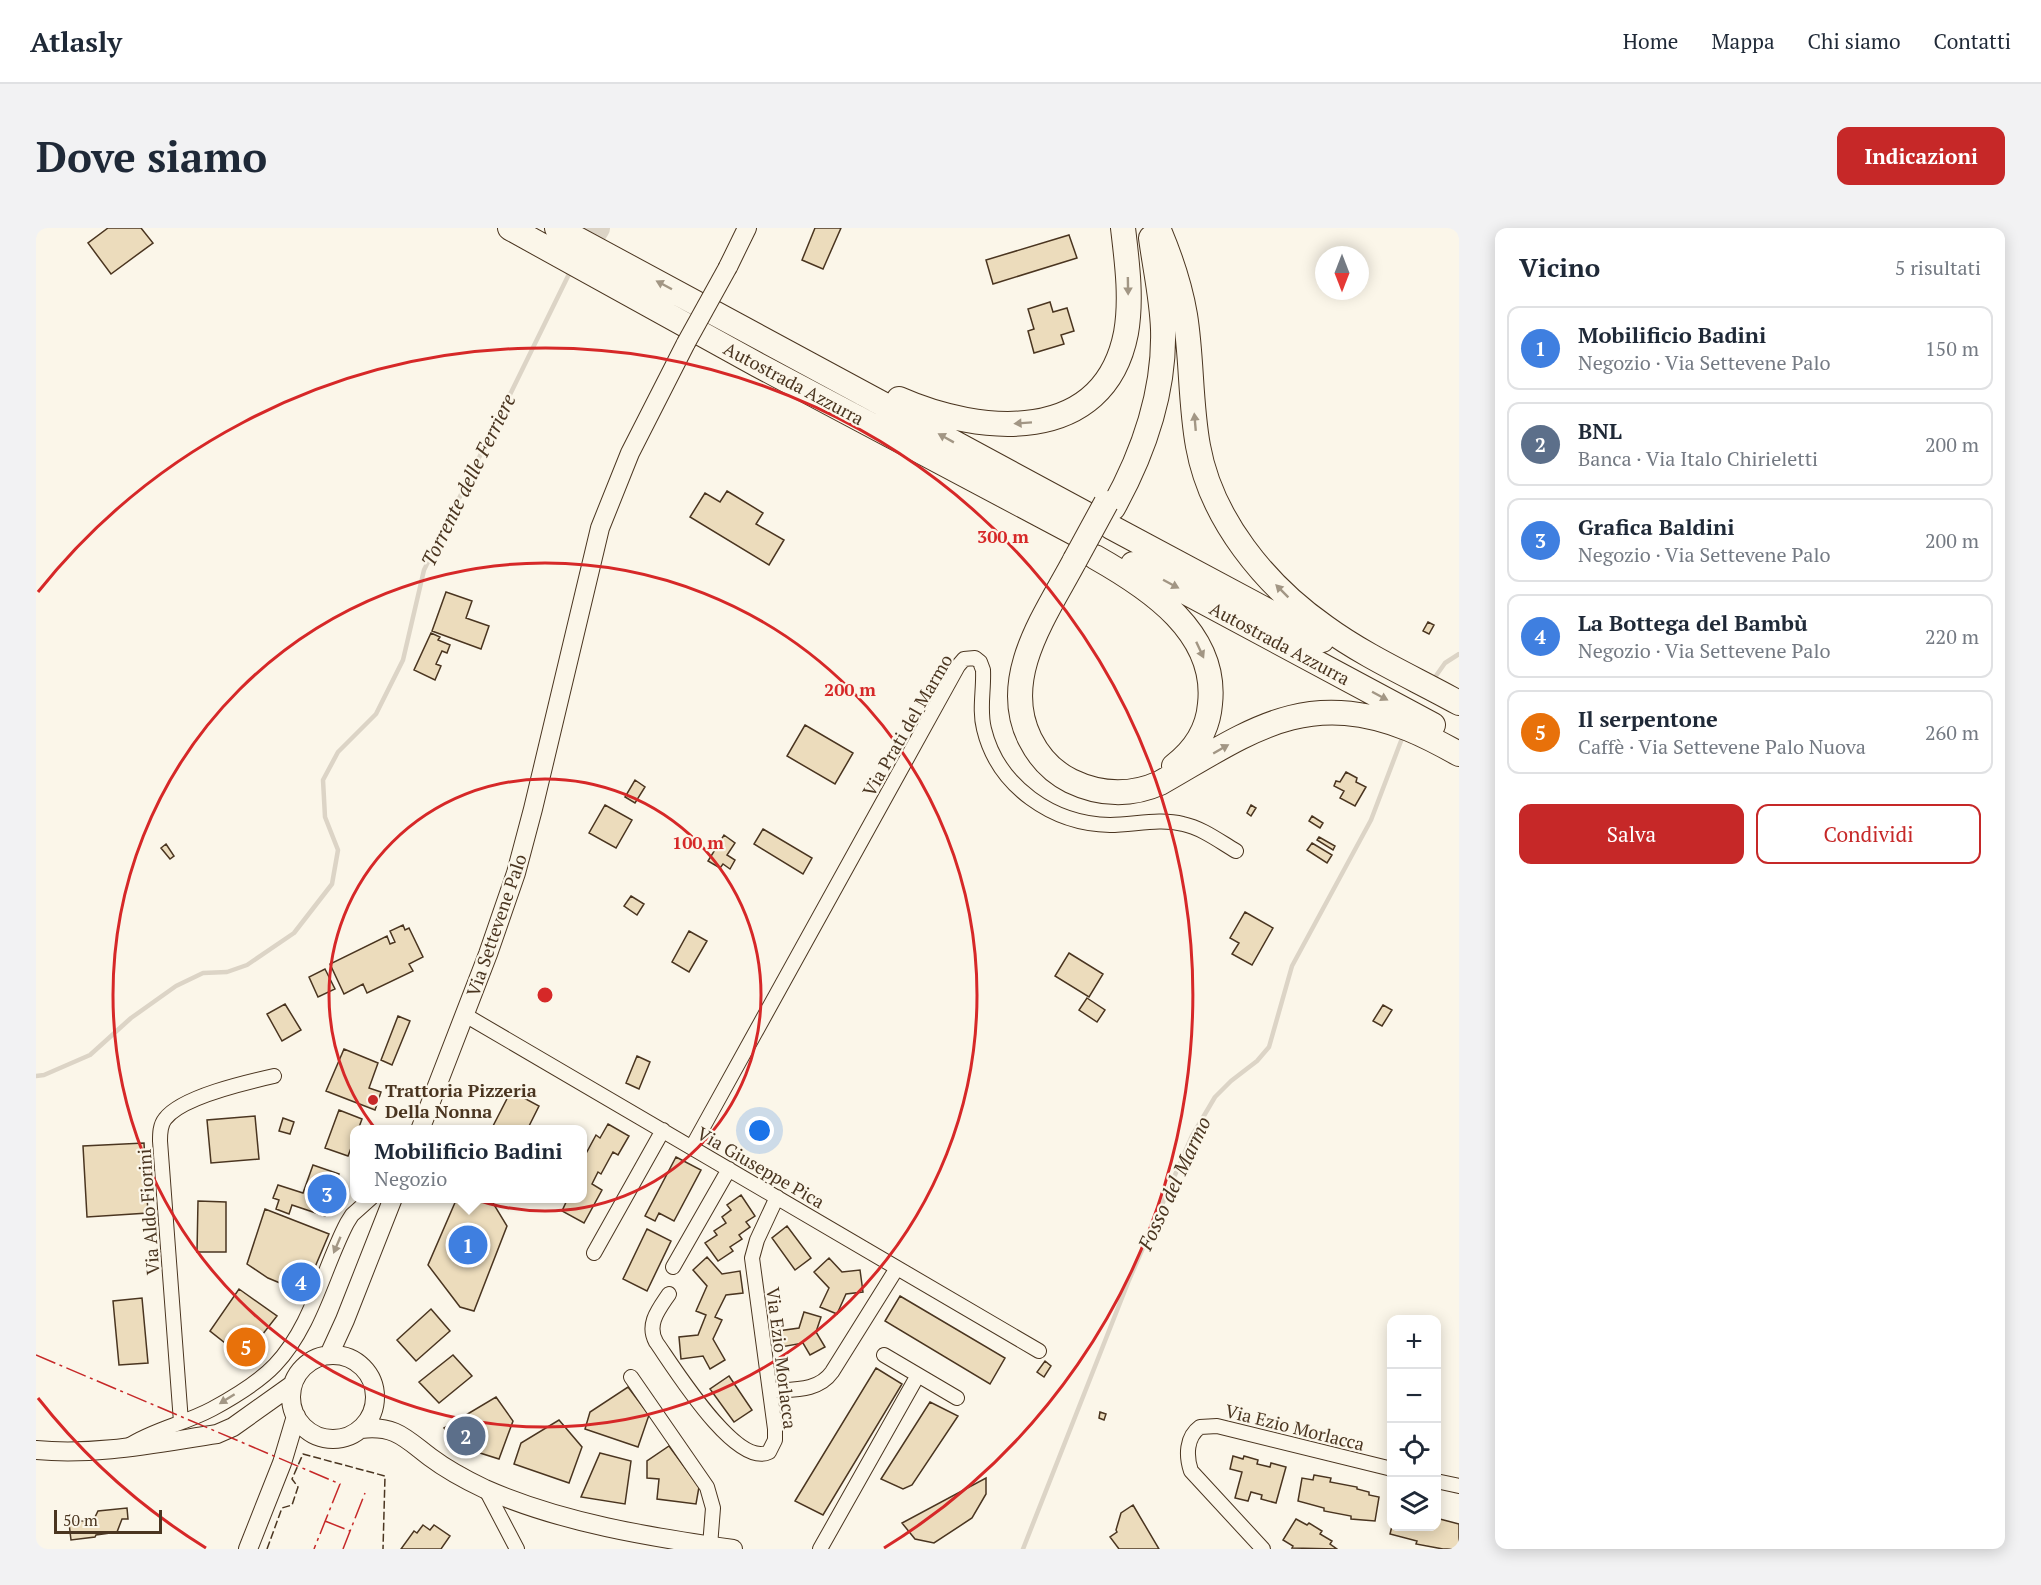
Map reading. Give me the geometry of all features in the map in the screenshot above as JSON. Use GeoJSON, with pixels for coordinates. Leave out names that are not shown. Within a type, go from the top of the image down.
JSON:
{"type":"FeatureCollection","features":[{"type":"Feature","properties":{"kind":"highway","name":"Autostrada Azzurra"},"geometry":{"type":"LineString","coordinates":[[510,228],[559,238],[602,252],[734,322],[1092,538]]}},
{"type":"Feature","properties":{"kind":"highway"},"geometry":{"type":"LineString","coordinates":[[734,322],[791,343],[900,399],[943,414],[970,421],[1001,424],[1030,423],[1053,418],[1076,409],[1094,395],[1105,382],[1121,349],[1128,303],[1123,228]]}},
{"type":"Feature","properties":{"kind":"highway"},"geometry":{"type":"LineString","coordinates":[[1092,538],[1131,579],[1170,609],[1195,639],[1208,669],[1211,701],[1207,723],[1200,738],[1185,757],[1169,769],[1149,780],[1118,786],[1099,784],[1079,777],[1049,755],[1032,723],[1027,697],[1030,668],[1044,634],[1125,467],[1148,405],[1155,360],[1155,313],[1152,280],[1137,228]]}},
{"type":"Feature","properties":{"kind":"highway"},"geometry":{"type":"LineString","coordinates":[[1149,228],[1162,327],[1161,373],[1154,409],[1130,476],[1030,647],[1019,688],[1023,720],[1032,744],[1047,763],[1069,780],[1085,787],[1107,792],[1129,792],[1147,789],[1242,736],[1296,715],[1337,712],[1359,715],[1424,706]]}},
{"type":"Feature","properties":{"kind":"highway"},"geometry":{"type":"LineString","coordinates":[[1158,228],[1172,266],[1184,313],[1197,438],[1202,462],[1209,486],[1222,514],[1252,559],[1301,609],[1424,706],[1459,754]]}},
{"type":"Feature","properties":{"kind":"highway","name":"Autostrada Azzurra"},"geometry":{"type":"LineString","coordinates":[[559,238],[593,275],[800,386],[858,426],[1092,538],[1424,706],[1459,713]]}},
{"type":"Feature","properties":{"kind":"highway","name":"Autostrada Azzurra"},"geometry":{"type":"LineString","coordinates":[[1424,706],[1459,738]]}},
{"type":"Feature","properties":{"kind":"main road","name":"Via Settevene Palo"},"geometry":{"type":"LineString","coordinates":[[422,1125],[465,1015],[518,866],[600,528],[630,453],[747,228]]}},
{"type":"Feature","properties":{"kind":"main road"},"geometry":{"type":"LineString","coordinates":[[329,1354],[345,1320],[391,1203]]}},
{"type":"Feature","properties":{"kind":"main road"},"geometry":{"type":"LineString","coordinates":[[345,1320],[352,1358]]}},
{"type":"Feature","properties":{"kind":"main road"},"geometry":{"type":"LineString","coordinates":[[376,1396],[375,1408],[361,1429],[337,1439],[318,1436],[308,1431],[295,1414],[291,1397],[292,1386],[302,1368],[318,1357],[329,1354],[352,1358],[370,1375],[376,1396],[383,1408],[400,1425],[406,1437]]}},
{"type":"Feature","properties":{"kind":"main road"},"geometry":{"type":"LineString","coordinates":[[36,1450],[69,1452],[217,1434],[233,1427],[292,1386]]}},
{"type":"Feature","properties":{"kind":"main road"},"geometry":{"type":"LineString","coordinates":[[263,1407],[295,1414]]}},
{"type":"Feature","properties":{"kind":"main road"},"geometry":{"type":"LineString","coordinates":[[248,1549],[282,1463],[295,1414]]}},
{"type":"Feature","properties":{"kind":"main road"},"geometry":{"type":"LineString","coordinates":[[361,1429],[388,1429],[406,1437],[431,1458],[485,1488],[531,1506],[585,1521],[733,1549]]}},
{"type":"Feature","properties":{"kind":"main road"},"geometry":{"type":"LineString","coordinates":[[282,1463],[294,1449],[318,1436]]}},
{"type":"Feature","properties":{"kind":"street","name":"Via Prati del Marmo"},"geometry":{"type":"LineString","coordinates":[[692,1147],[952,676],[964,659],[975,658],[980,662],[983,670],[982,723],[993,753],[1009,777],[1037,804],[1066,818],[1090,824],[1182,823],[1208,833],[1236,851]]}},
{"type":"Feature","properties":{"kind":"street","name":"Via Giuseppe Pica"},"geometry":{"type":"LineString","coordinates":[[465,1015],[1039,1351]]}},
{"type":"Feature","properties":{"kind":"street","name":"Via Aldo Fiorini"},"geometry":{"type":"LineString","coordinates":[[181,1422],[160,1141],[161,1127],[165,1118],[172,1112],[205,1096],[274,1076]]}},
{"type":"Feature","properties":{"kind":"street"},"geometry":{"type":"LineString","coordinates":[[594,1253],[663,1130]]}},
{"type":"Feature","properties":{"kind":"street"},"geometry":{"type":"LineString","coordinates":[[673,1267],[729,1169]]}},
{"type":"Feature","properties":{"kind":"street","name":"Via Ezio Morlacca"},"geometry":{"type":"LineString","coordinates":[[669,1294],[653,1320],[654,1338],[716,1426],[732,1440],[758,1455],[769,1452],[775,1440],[752,1258],[757,1240],[777,1197]]}},
{"type":"Feature","properties":{"kind":"street"},"geometry":{"type":"LineString","coordinates":[[125,1447],[146,1434],[211,1410],[253,1384],[281,1359],[306,1318],[347,1222],[365,1203]]}},
{"type":"Feature","properties":{"kind":"street"},"geometry":{"type":"LineString","coordinates":[[770,1390],[809,1388],[825,1380],[897,1268]]}},
{"type":"Feature","properties":{"kind":"street"},"geometry":{"type":"LineString","coordinates":[[884,1355],[957,1398]]}},
{"type":"Feature","properties":{"kind":"street"},"geometry":{"type":"LineString","coordinates":[[820,1549],[918,1375]]}},
{"type":"Feature","properties":{"kind":"street"},"geometry":{"type":"LineString","coordinates":[[632,1377],[707,1487],[713,1508],[710,1546]]}},
{"type":"Feature","properties":{"kind":"street","name":"Via Ezio Morlacca"},"geometry":{"type":"LineString","coordinates":[[1263,1549],[1191,1471],[1188,1457],[1189,1446],[1192,1435],[1200,1427],[1217,1426],[1387,1468]]}},
{"type":"Feature","properties":{"kind":"street"},"geometry":{"type":"LineString","coordinates":[[1441,1482],[1459,1486]]}},
{"type":"Feature","properties":{"kind":"street"},"geometry":{"type":"LineString","coordinates":[[485,1488],[517,1549]]}},
{"type":"Feature","properties":{"kind":"building"},"geometry":{"type":"Polygon","coordinates":[[[108,228],[141,228],[153,243],[111,274],[88,243],[108,228]]]}},
{"type":"Feature","properties":{"kind":"building"},"geometry":{"type":"Polygon","coordinates":[[[815,228],[841,228],[823,269],[802,260],[815,228]]]}},
{"type":"Feature","properties":{"kind":"building"},"geometry":{"type":"Polygon","coordinates":[[[1069,235],[1077,258],[993,284],[986,260],[1069,235]]]}},
{"type":"Feature","properties":{"kind":"building"},"geometry":{"type":"Polygon","coordinates":[[[1050,302],[1053,312],[1067,308],[1074,331],[1061,335],[1064,344],[1034,353],[1028,331],[1034,329],[1028,309],[1050,302]]]}},
{"type":"Feature","properties":{"kind":"building"},"geometry":{"type":"Polygon","coordinates":[[[727,491],[763,513],[756,524],[784,540],[769,565],[690,517],[705,493],[720,502],[727,491]]]}},
{"type":"Feature","properties":{"kind":"building"},"geometry":{"type":"Polygon","coordinates":[[[446,592],[472,601],[466,618],[489,626],[481,649],[432,631],[446,592]]]}},
{"type":"Feature","properties":{"kind":"building"},"geometry":{"type":"Polygon","coordinates":[[[1428,622],[1434,625],[1429,634],[1423,631],[1428,622]]]}},
{"type":"Feature","properties":{"kind":"building"},"geometry":{"type":"Polygon","coordinates":[[[431,633],[440,637],[438,640],[450,645],[447,653],[442,651],[436,664],[441,666],[435,680],[414,670],[431,633]]]}},
{"type":"Feature","properties":{"kind":"building"},"geometry":{"type":"Polygon","coordinates":[[[805,725],[853,753],[835,784],[787,756],[805,725]]]}},
{"type":"Feature","properties":{"kind":"building"},"geometry":{"type":"Polygon","coordinates":[[[1346,772],[1357,778],[1356,782],[1366,787],[1355,806],[1340,798],[1344,791],[1334,786],[1336,781],[1340,782],[1346,772]]]}},
{"type":"Feature","properties":{"kind":"building"},"geometry":{"type":"Polygon","coordinates":[[[635,780],[645,787],[635,803],[625,797],[635,780]]]}},
{"type":"Feature","properties":{"kind":"building"},"geometry":{"type":"Polygon","coordinates":[[[605,805],[632,820],[616,848],[589,833],[605,805]]]}},
{"type":"Feature","properties":{"kind":"building"},"geometry":{"type":"Polygon","coordinates":[[[1251,805],[1256,808],[1251,816],[1247,813],[1251,805]]]}},
{"type":"Feature","properties":{"kind":"building"},"geometry":{"type":"Polygon","coordinates":[[[1312,816],[1323,823],[1320,828],[1309,821],[1312,816]]]}},
{"type":"Feature","properties":{"kind":"building"},"geometry":{"type":"Polygon","coordinates":[[[763,829],[812,858],[803,874],[754,844],[763,829]]]}},
{"type":"Feature","properties":{"kind":"building"},"geometry":{"type":"Polygon","coordinates":[[[724,835],[735,843],[727,855],[735,860],[730,869],[723,864],[720,868],[708,861],[724,835]]]}},
{"type":"Feature","properties":{"kind":"building"},"geometry":{"type":"Polygon","coordinates":[[[1319,837],[1335,846],[1333,850],[1317,840],[1319,837]]]}},
{"type":"Feature","properties":{"kind":"building"},"geometry":{"type":"Polygon","coordinates":[[[1312,843],[1332,855],[1327,863],[1307,850],[1312,843]]]}},
{"type":"Feature","properties":{"kind":"building"},"geometry":{"type":"Polygon","coordinates":[[[166,844],[174,856],[170,859],[161,848],[166,844]]]}},
{"type":"Feature","properties":{"kind":"building"},"geometry":{"type":"Polygon","coordinates":[[[631,896],[644,904],[637,915],[624,906],[631,896]]]}},
{"type":"Feature","properties":{"kind":"building"},"geometry":{"type":"Polygon","coordinates":[[[1245,912],[1273,928],[1252,965],[1232,954],[1239,943],[1230,938],[1245,912]]]}},
{"type":"Feature","properties":{"kind":"building"},"geometry":{"type":"Polygon","coordinates":[[[403,925],[405,930],[409,928],[423,957],[409,964],[413,971],[367,993],[363,984],[344,994],[330,964],[387,936],[390,944],[395,942],[390,931],[403,925]]]}},
{"type":"Feature","properties":{"kind":"building"},"geometry":{"type":"Polygon","coordinates":[[[689,931],[707,941],[689,972],[672,962],[689,931]]]}},
{"type":"Feature","properties":{"kind":"building"},"geometry":{"type":"Polygon","coordinates":[[[1069,953],[1103,974],[1089,997],[1055,976],[1069,953]]]}},
{"type":"Feature","properties":{"kind":"building"},"geometry":{"type":"Polygon","coordinates":[[[325,969],[335,989],[318,997],[309,977],[325,969]]]}},
{"type":"Feature","properties":{"kind":"building"},"geometry":{"type":"Polygon","coordinates":[[[1087,998],[1105,1010],[1097,1022],[1079,1010],[1087,998]]]}},
{"type":"Feature","properties":{"kind":"building"},"geometry":{"type":"Polygon","coordinates":[[[285,1004],[301,1030],[282,1041],[267,1014],[285,1004]]]}},
{"type":"Feature","properties":{"kind":"building"},"geometry":{"type":"Polygon","coordinates":[[[1383,1005],[1392,1010],[1382,1026],[1373,1021],[1383,1005]]]}},
{"type":"Feature","properties":{"kind":"building"},"geometry":{"type":"Polygon","coordinates":[[[398,1016],[410,1021],[392,1065],[381,1060],[398,1016]]]}},
{"type":"Feature","properties":{"kind":"building"},"geometry":{"type":"Polygon","coordinates":[[[344,1049],[378,1063],[369,1088],[381,1092],[375,1110],[326,1091],[344,1049]]]}},
{"type":"Feature","properties":{"kind":"building"},"geometry":{"type":"Polygon","coordinates":[[[637,1056],[650,1062],[639,1089],[626,1083],[637,1056]]]}},
{"type":"Feature","properties":{"kind":"building"},"geometry":{"type":"Polygon","coordinates":[[[511,1091],[539,1106],[530,1125],[494,1125],[511,1091]]]}},
{"type":"Feature","properties":{"kind":"building"},"geometry":{"type":"Polygon","coordinates":[[[339,1110],[362,1119],[360,1125],[350,1125],[348,1156],[325,1148],[339,1110]]]}},
{"type":"Feature","properties":{"kind":"building"},"geometry":{"type":"Polygon","coordinates":[[[255,1116],[259,1159],[211,1163],[207,1120],[255,1116]]]}},
{"type":"Feature","properties":{"kind":"building"},"geometry":{"type":"Polygon","coordinates":[[[283,1118],[294,1122],[290,1134],[279,1131],[283,1118]]]}},
{"type":"Feature","properties":{"kind":"building"},"geometry":{"type":"Polygon","coordinates":[[[608,1124],[629,1136],[618,1155],[613,1152],[601,1174],[598,1172],[592,1184],[602,1190],[584,1223],[562,1211],[566,1203],[587,1203],[587,1152],[596,1135],[600,1138],[608,1124]]]}},
{"type":"Feature","properties":{"kind":"building"},"geometry":{"type":"Polygon","coordinates":[[[144,1143],[148,1213],[87,1217],[83,1146],[144,1143]]]}},
{"type":"Feature","properties":{"kind":"building"},"geometry":{"type":"Polygon","coordinates":[[[676,1157],[701,1170],[674,1221],[659,1213],[655,1221],[645,1216],[676,1157]]]}},
{"type":"Feature","properties":{"kind":"building"},"geometry":{"type":"Polygon","coordinates":[[[313,1165],[339,1174],[325,1216],[292,1205],[289,1214],[276,1209],[279,1200],[273,1198],[278,1185],[303,1193],[313,1165]]]}},
{"type":"Feature","properties":{"kind":"building"},"geometry":{"type":"Polygon","coordinates":[[[741,1195],[755,1216],[746,1222],[750,1227],[739,1235],[742,1239],[730,1247],[733,1251],[718,1261],[705,1243],[717,1235],[714,1231],[726,1223],[722,1217],[731,1210],[727,1205],[741,1195]]]}},
{"type":"Feature","properties":{"kind":"building"},"geometry":{"type":"Polygon","coordinates":[[[198,1201],[226,1202],[226,1252],[197,1252],[198,1201]]]}},
{"type":"Feature","properties":{"kind":"building"},"geometry":{"type":"Polygon","coordinates":[[[455,1203],[493,1203],[507,1226],[474,1311],[460,1307],[428,1265],[455,1203]]]}},
{"type":"Feature","properties":{"kind":"building"},"geometry":{"type":"Polygon","coordinates":[[[265,1209],[329,1234],[304,1293],[268,1278],[247,1264],[265,1209]]]}},
{"type":"Feature","properties":{"kind":"building"},"geometry":{"type":"Polygon","coordinates":[[[787,1226],[811,1258],[795,1270],[772,1238],[787,1226]]]}},
{"type":"Feature","properties":{"kind":"building"},"geometry":{"type":"Polygon","coordinates":[[[647,1229],[671,1241],[647,1291],[623,1279],[647,1229]]]}},
{"type":"Feature","properties":{"kind":"building"},"geometry":{"type":"Polygon","coordinates":[[[707,1257],[722,1274],[740,1271],[743,1293],[726,1295],[715,1317],[722,1320],[713,1339],[725,1360],[710,1369],[703,1356],[681,1359],[679,1337],[698,1335],[706,1315],[696,1311],[707,1286],[693,1270],[707,1257]]]}},
{"type":"Feature","properties":{"kind":"building"},"geometry":{"type":"Polygon","coordinates":[[[829,1258],[842,1272],[860,1270],[863,1292],[846,1294],[837,1314],[820,1307],[829,1288],[814,1272],[829,1258]]]}},
{"type":"Feature","properties":{"kind":"building"},"geometry":{"type":"Polygon","coordinates":[[[239,1289],[277,1316],[244,1358],[210,1331],[239,1289]]]}},
{"type":"Feature","properties":{"kind":"building"},"geometry":{"type":"Polygon","coordinates":[[[900,1296],[1005,1358],[990,1384],[885,1321],[900,1296]]]}},
{"type":"Feature","properties":{"kind":"building"},"geometry":{"type":"Polygon","coordinates":[[[142,1298],[148,1363],[119,1365],[113,1301],[142,1298]]]}},
{"type":"Feature","properties":{"kind":"building"},"geometry":{"type":"Polygon","coordinates":[[[431,1309],[450,1331],[416,1361],[397,1340],[431,1309]]]}},
{"type":"Feature","properties":{"kind":"building"},"geometry":{"type":"Polygon","coordinates":[[[804,1312],[821,1317],[816,1332],[825,1347],[810,1355],[803,1343],[781,1347],[778,1331],[799,1328],[804,1312]]]}},
{"type":"Feature","properties":{"kind":"building"},"geometry":{"type":"Polygon","coordinates":[[[453,1355],[472,1376],[439,1403],[419,1382],[453,1355]]]}},
{"type":"Feature","properties":{"kind":"building"},"geometry":{"type":"Polygon","coordinates":[[[1045,1361],[1051,1366],[1044,1377],[1037,1372],[1045,1361]]]}},
{"type":"Feature","properties":{"kind":"building"},"geometry":{"type":"Polygon","coordinates":[[[876,1368],[902,1384],[823,1515],[795,1501],[876,1368]]]}},
{"type":"Feature","properties":{"kind":"building"},"geometry":{"type":"Polygon","coordinates":[[[729,1376],[752,1410],[734,1422],[710,1389],[729,1376]]]}},
{"type":"Feature","properties":{"kind":"building"},"geometry":{"type":"Polygon","coordinates":[[[628,1387],[649,1415],[638,1447],[585,1429],[590,1412],[628,1387]]]}},
{"type":"Feature","properties":{"kind":"building"},"geometry":{"type":"Polygon","coordinates":[[[496,1397],[513,1421],[499,1459],[458,1446],[444,1428],[496,1397]]]}},
{"type":"Feature","properties":{"kind":"building"},"geometry":{"type":"Polygon","coordinates":[[[930,1402],[958,1416],[912,1485],[903,1489],[881,1479],[930,1402]]]}},
{"type":"Feature","properties":{"kind":"building"},"geometry":{"type":"Polygon","coordinates":[[[1100,1412],[1106,1414],[1104,1420],[1099,1418],[1100,1412]]]}},
{"type":"Feature","properties":{"kind":"building"},"geometry":{"type":"Polygon","coordinates":[[[559,1420],[582,1447],[569,1483],[514,1464],[521,1443],[559,1420]]]}},
{"type":"Feature","properties":{"kind":"building"},"geometry":{"type":"Polygon","coordinates":[[[669,1446],[699,1487],[696,1504],[657,1499],[659,1479],[647,1478],[647,1461],[669,1446]]]}},
{"type":"Feature","properties":{"kind":"building"},"geometry":{"type":"Polygon","coordinates":[[[600,1453],[631,1461],[625,1504],[581,1497],[600,1453]]]}},
{"type":"Feature","properties":{"kind":"building"},"geometry":{"type":"Polygon","coordinates":[[[1233,1456],[1258,1460],[1257,1464],[1270,1467],[1271,1463],[1286,1467],[1276,1503],[1261,1499],[1262,1495],[1251,1492],[1248,1501],[1235,1498],[1242,1472],[1230,1469],[1233,1456]]]}},
{"type":"Feature","properties":{"kind":"building"},"geometry":{"type":"Polygon","coordinates":[[[1314,1475],[1331,1478],[1330,1482],[1357,1487],[1357,1489],[1369,1492],[1369,1495],[1379,1497],[1375,1521],[1351,1519],[1351,1516],[1324,1511],[1324,1508],[1298,1501],[1302,1478],[1313,1480],[1314,1475]]]}},
{"type":"Feature","properties":{"kind":"building"},"geometry":{"type":"Polygon","coordinates":[[[986,1478],[986,1494],[972,1518],[934,1543],[915,1539],[902,1523],[986,1478]]]}},
{"type":"Feature","properties":{"kind":"building"},"geometry":{"type":"Polygon","coordinates":[[[1133,1505],[1159,1549],[1119,1549],[1110,1537],[1117,1532],[1121,1513],[1133,1505]]]}},
{"type":"Feature","properties":{"kind":"building"},"geometry":{"type":"Polygon","coordinates":[[[127,1508],[128,1519],[122,1519],[117,1532],[71,1540],[69,1523],[94,1519],[98,1511],[127,1508]]]}},
{"type":"Feature","properties":{"kind":"building"},"geometry":{"type":"Polygon","coordinates":[[[1296,1519],[1307,1525],[1309,1523],[1322,1531],[1320,1534],[1332,1541],[1330,1544],[1337,1549],[1292,1548],[1293,1546],[1283,1540],[1296,1519]]]}},
{"type":"Feature","properties":{"kind":"building"},"geometry":{"type":"Polygon","coordinates":[[[1441,1519],[1459,1524],[1459,1549],[1443,1549],[1416,1544],[1417,1541],[1390,1534],[1391,1531],[1441,1531],[1441,1519]]]}},
{"type":"Feature","properties":{"kind":"building"},"geometry":{"type":"Polygon","coordinates":[[[423,1525],[430,1530],[434,1525],[450,1536],[441,1549],[401,1549],[414,1531],[417,1533],[423,1525]]]}},
{"type":"Feature","properties":{"kind":"waterway"},"geometry":{"type":"LineString","coordinates":[[574,264],[597,228]]}},
{"type":"Feature","properties":{"kind":"waterway","name":"Torrente delle Ferriere"},"geometry":{"type":"LineString","coordinates":[[36,1076],[44,1075],[90,1055],[131,1018],[176,986],[203,973],[227,972],[247,965],[294,933],[332,884],[338,850],[325,817],[323,780],[338,752],[376,714],[403,660],[424,570],[570,272]]}},
{"type":"Feature","properties":{"kind":"waterway","name":"Fosso del Marmo"},"geometry":{"type":"LineString","coordinates":[[1433,680],[1445,663],[1459,654]]}},
{"type":"Feature","properties":{"kind":"waterway","name":"Fosso del Marmo"},"geometry":{"type":"LineString","coordinates":[[1023,1549],[1129,1280],[1192,1136],[1215,1097],[1257,1061],[1269,1047],[1292,966],[1371,820],[1401,741]]}},
{"type":"Feature","properties":{"kind":"fence"},"geometry":{"type":"LineString","coordinates":[[267,1549],[282,1508],[292,1505],[298,1487],[292,1479],[303,1454],[385,1476],[383,1549]]}},
{"type":"Feature","properties":{"kind":"power"},"geometry":{"type":"LineString","coordinates":[[36,1355],[340,1484],[314,1549]]}},
{"type":"Feature","properties":{"kind":"power"},"geometry":{"type":"LineString","coordinates":[[343,1549],[365,1493]]}},
{"type":"Feature","properties":{"kind":"power"},"geometry":{"type":"LineString","coordinates":[[325,1521],[350,1531]]}},
{"type":"Feature","properties":{"kind":"place","name":"Trattoria Pizzeria Della Nonna"},"geometry":{"type":"Point","coordinates":[373,1100]}},
{"type":"Feature","properties":{"kind":"place","name":"Grafica Baldini"},"geometry":{"type":"Point","coordinates":[327,1194]}},
{"type":"Feature","properties":{"kind":"place","name":"Mobilificio Badini"},"geometry":{"type":"Point","coordinates":[468,1245]}},
{"type":"Feature","properties":{"kind":"place","name":"La Bottega del Bambù"},"geometry":{"type":"Point","coordinates":[301,1282]}},
{"type":"Feature","properties":{"kind":"place","name":"Il serpentone"},"geometry":{"type":"Point","coordinates":[246,1347]}},
{"type":"Feature","properties":{"kind":"place","name":"BNL"},"geometry":{"type":"Point","coordinates":[466,1436]}}]}
